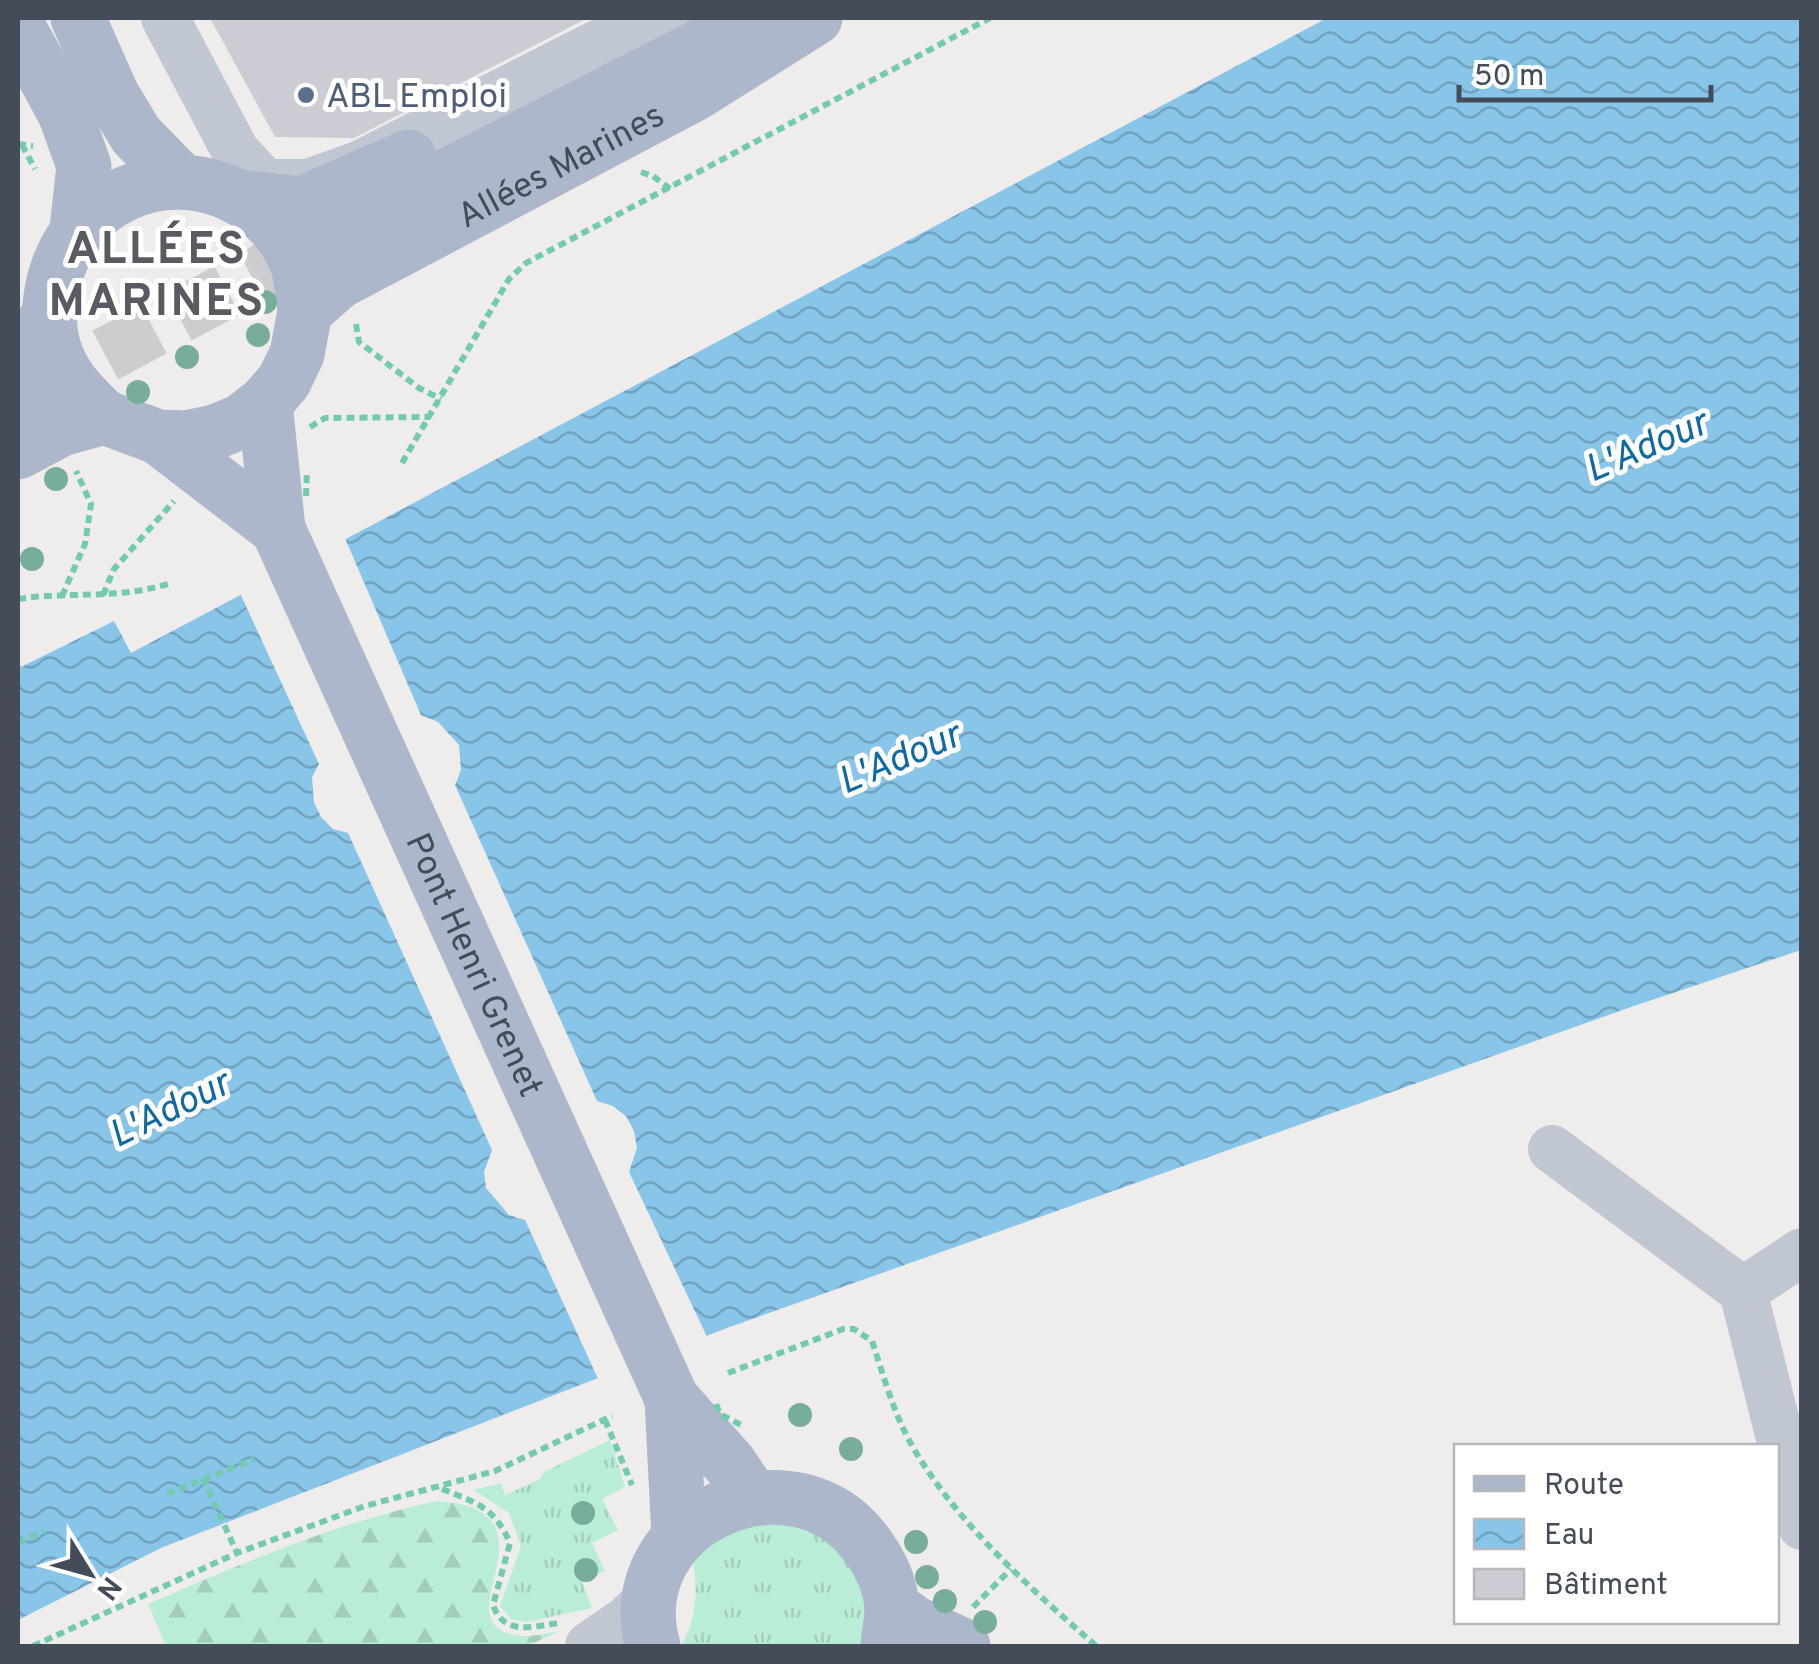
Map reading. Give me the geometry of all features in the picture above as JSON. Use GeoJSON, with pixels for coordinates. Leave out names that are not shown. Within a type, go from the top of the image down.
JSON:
{"type":"FeatureCollection","features":[{"type":"Feature","properties":{"kind":"main road"},"geometry":{"type":"LineString","coordinates":[[72,118],[78,18]]}},
{"type":"Feature","properties":{"kind":"main road","name":"Allées Marines"},"geometry":{"type":"LineString","coordinates":[[180,182],[210,186],[238,196],[302,204],[698,24],[756,18]]}},
{"type":"Feature","properties":{"kind":"main road","name":"Allées Marines"},"geometry":{"type":"LineString","coordinates":[[330,311],[338,282],[694,94],[815,18]]}},
{"type":"Feature","properties":{"kind":"main road","name":"Allées Marines"},"geometry":{"type":"LineString","coordinates":[[326,238],[698,24]]}},
{"type":"Feature","properties":{"kind":"main road"},"geometry":{"type":"LineString","coordinates":[[18,27],[72,118],[84,166],[77,229]]}},
{"type":"Feature","properties":{"kind":"main road"},"geometry":{"type":"LineString","coordinates":[[72,118],[136,135],[180,182]]}},
{"type":"Feature","properties":{"kind":"main road"},"geometry":{"type":"LineString","coordinates":[[29,366],[54,271],[77,229],[106,202],[142,186],[180,182]]}},
{"type":"Feature","properties":{"kind":"main road"},"geometry":{"type":"LineString","coordinates":[[29,366],[57,356],[76,390],[64,442],[187,438],[242,421],[265,403],[330,311],[298,266],[284,238],[264,214],[238,196]]}},
{"type":"Feature","properties":{"kind":"main road","name":"Pont Henri Grenet"},"geometry":{"type":"LineString","coordinates":[[265,403],[265,506],[672,1399],[671,1460],[752,1497]]}},
{"type":"Feature","properties":{"kind":"main road","name":"Pont Henri Grenet"},"geometry":{"type":"LineString","coordinates":[[158,438],[265,506]]}},
{"type":"Feature","properties":{"kind":"main road"},"geometry":{"type":"LineString","coordinates":[[671,1460],[678,1537]]}},
{"type":"Feature","properties":{"kind":"main road"},"geometry":{"type":"LineString","coordinates":[[652,1622],[660,1565],[678,1537],[712,1510],[752,1497],[792,1497],[829,1510],[860,1535],[882,1568],[890,1627],[914,1623],[964,1630]]}},
{"type":"Feature","properties":{"kind":"street"},"geometry":{"type":"LineString","coordinates":[[164,18],[236,152],[265,183],[308,182],[361,164],[640,22],[698,24]]}},
{"type":"Feature","properties":{"kind":"street"},"geometry":{"type":"LineString","coordinates":[[1552,1150],[1743,1291],[1790,1433],[1802,1526]]}},
{"type":"Feature","properties":{"kind":"street"},"geometry":{"type":"LineString","coordinates":[[1743,1291],[1802,1252]]}},
{"type":"Feature","properties":{"kind":"street"},"geometry":{"type":"LineString","coordinates":[[576,1634],[628,1619],[652,1622]]}},
{"type":"Feature","properties":{"kind":"path"},"geometry":{"type":"LineString","coordinates":[[402,463],[432,417],[508,279],[526,264],[990,18]]}},
{"type":"Feature","properties":{"kind":"path"},"geometry":{"type":"LineString","coordinates":[[19,143],[72,118]]}},
{"type":"Feature","properties":{"kind":"path"},"geometry":{"type":"LineString","coordinates":[[330,311],[360,342],[419,388],[441,399]]}},
{"type":"Feature","properties":{"kind":"path"},"geometry":{"type":"LineString","coordinates":[[325,418],[432,417]]}},
{"type":"Feature","properties":{"kind":"path"},"geometry":{"type":"LineString","coordinates":[[62,596],[85,544],[91,504],[64,442]]}},
{"type":"Feature","properties":{"kind":"path"},"geometry":{"type":"LineString","coordinates":[[103,595],[114,569],[187,487]]}},
{"type":"Feature","properties":{"kind":"path"},"geometry":{"type":"LineString","coordinates":[[18,599],[134,594],[168,584]]}},
{"type":"Feature","properties":{"kind":"path"},"geometry":{"type":"LineString","coordinates":[[728,1373],[844,1328],[864,1334],[872,1341],[908,1438],[934,1480],[1011,1569],[1096,1646]]}},
{"type":"Feature","properties":{"kind":"path"},"geometry":{"type":"LineString","coordinates":[[33,1646],[237,1553],[365,1506],[496,1471],[609,1418],[671,1460]]}},
{"type":"Feature","properties":{"kind":"path"},"geometry":{"type":"LineString","coordinates":[[167,1494],[254,1459]]}},
{"type":"Feature","properties":{"kind":"path"},"geometry":{"type":"LineString","coordinates":[[203,1478],[237,1553]]}},
{"type":"Feature","properties":{"kind":"path"},"geometry":{"type":"LineString","coordinates":[[441,1488],[487,1508],[510,1543],[494,1605],[503,1623],[514,1628],[576,1634]]}},
{"type":"Feature","properties":{"kind":"path"},"geometry":{"type":"LineString","coordinates":[[18,1543],[44,1531]]}},
{"type":"Feature","properties":{"kind":"path"},"geometry":{"type":"LineString","coordinates":[[964,1630],[1011,1569]]}},
{"type":"Feature","properties":{"kind":"green space"},"geometry":{"type":"Polygon","coordinates":[[[610,1440],[625,1487],[602,1499],[618,1530],[592,1543],[605,1571],[582,1582],[592,1608],[527,1622],[511,1619],[500,1606],[521,1546],[509,1513],[474,1490],[501,1483],[505,1495],[610,1440]]]}},
{"type":"Feature","properties":{"kind":"green space"},"geometry":{"type":"Polygon","coordinates":[[[436,1501],[468,1506],[490,1519],[498,1537],[498,1557],[490,1616],[499,1629],[521,1636],[560,1631],[527,1646],[166,1646],[148,1604],[326,1532],[436,1501]]]}},
{"type":"Feature","properties":{"kind":"green space"},"geometry":{"type":"Polygon","coordinates":[[[774,1520],[830,1539],[864,1589],[867,1619],[861,1646],[681,1646],[695,1604],[693,1560],[715,1538],[774,1520]]]}},
{"type":"Feature","properties":{"kind":"water","name":"L'Adour"},"geometry":{"type":"Polygon","coordinates":[[[1327,18],[1801,18],[1801,950],[727,1328],[161,1548],[18,1620],[18,661],[21,667],[114,621],[131,653],[1327,18]]]}},
{"type":"Feature","properties":{"kind":"pier"},"geometry":{"type":"Polygon","coordinates":[[[344,536],[421,715],[438,722],[459,745],[461,770],[455,785],[597,1101],[626,1116],[634,1131],[637,1148],[629,1172],[709,1341],[600,1383],[525,1220],[509,1215],[486,1188],[484,1172],[492,1150],[348,833],[333,829],[314,802],[312,777],[319,764],[239,591],[344,536]]]}},
{"type":"Feature","properties":{"kind":"building"},"geometry":{"type":"Polygon","coordinates":[[[210,18],[588,18],[354,138],[275,137],[210,18]]]}},
{"type":"Feature","properties":{"kind":"tunnel"},"geometry":{"type":"LineString","coordinates":[[32,394],[326,238]]}},
{"type":"Feature","properties":{"kind":"place","name":"ABL Emploi"},"geometry":{"type":"Point","coordinates":[306,95]}},
{"type":"Feature","properties":{"kind":"district","name":"ALLÉES MARINES"},"geometry":{"type":"Point","coordinates":[157,273]}}]}
